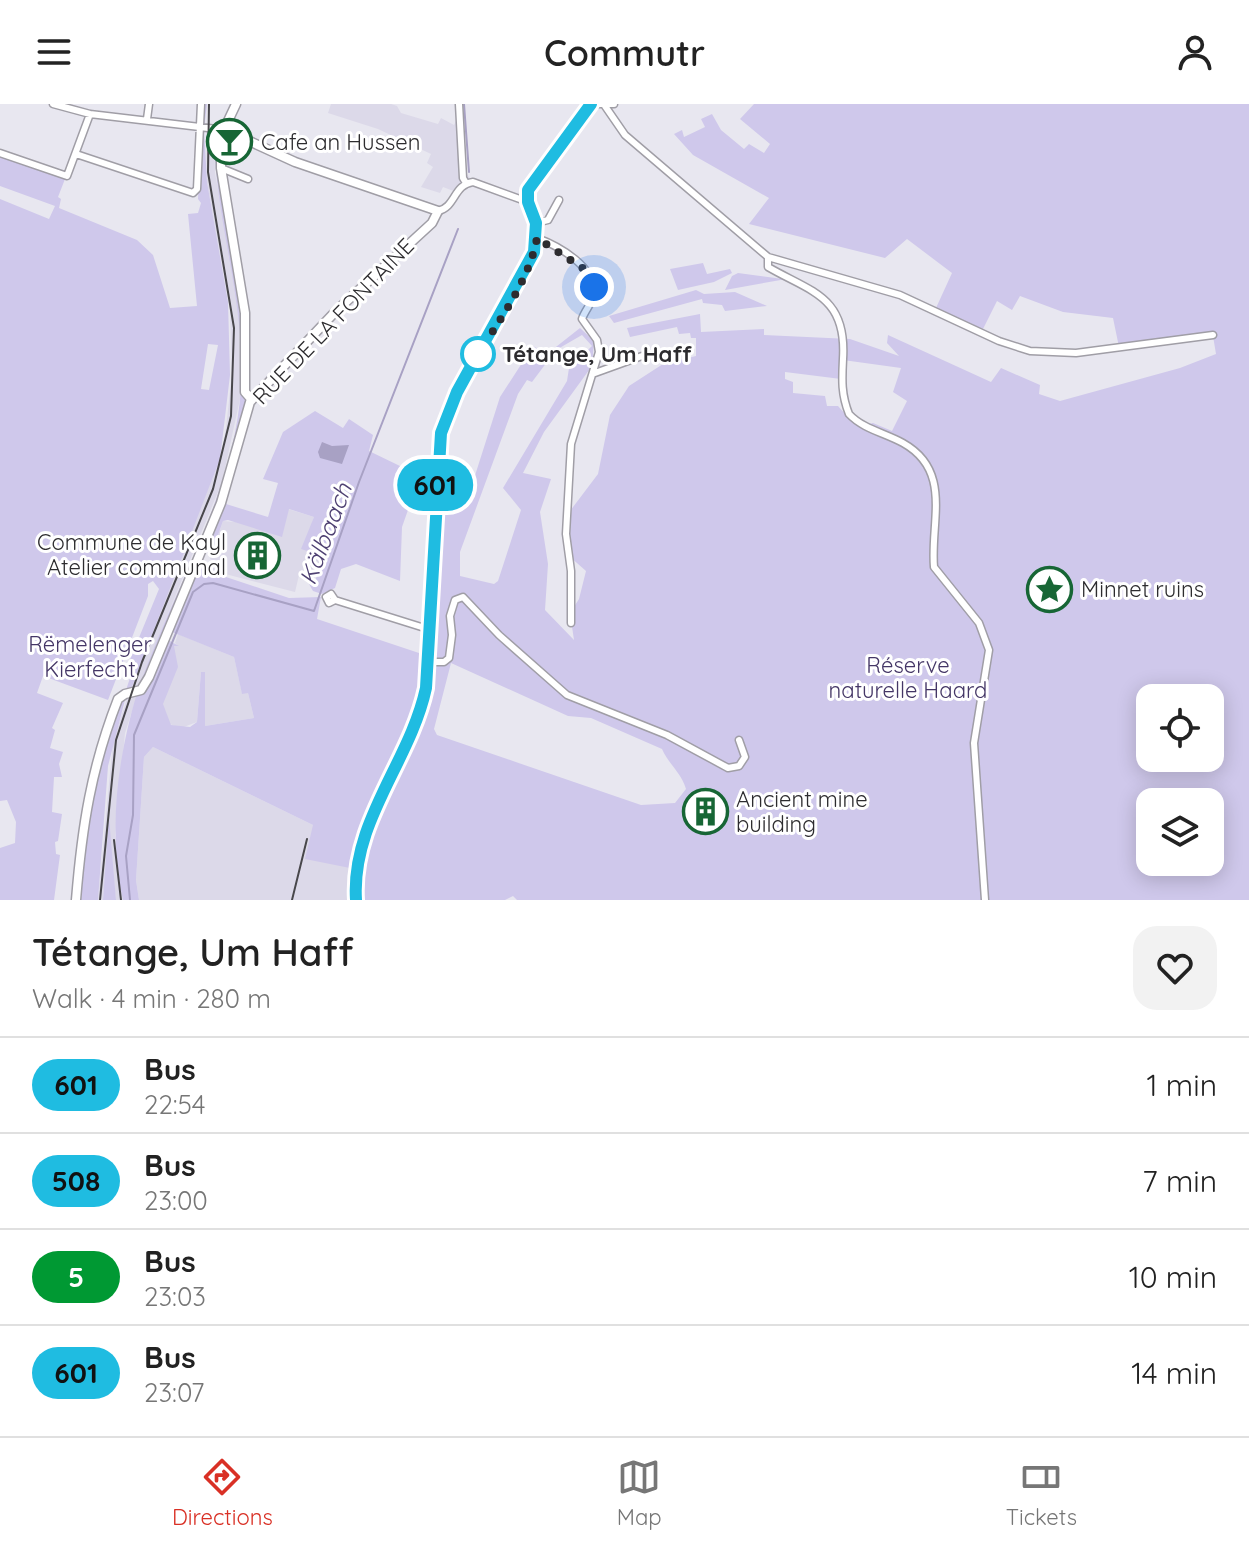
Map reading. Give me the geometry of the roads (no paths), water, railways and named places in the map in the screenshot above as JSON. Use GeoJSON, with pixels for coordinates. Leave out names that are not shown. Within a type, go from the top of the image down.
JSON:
{"type":"FeatureCollection","features":[{"type":"Feature","properties":{"kind":"main road"},"geometry":{"type":"LineString","coordinates":[[236,104],[220,141],[221,168],[245,313],[245,392],[252,400]]}},
{"type":"Feature","properties":{"kind":"main road"},"geometry":{"type":"LineString","coordinates":[[356,900],[356,869],[363,838],[416,722],[429,662],[441,433],[457,392],[531,261],[537,238],[528,190],[538,171],[582,121],[592,104]]}},
{"type":"Feature","properties":{"kind":"main road"},"geometry":{"type":"LineString","coordinates":[[225,130],[295,162],[438,211]]}},
{"type":"Feature","properties":{"kind":"main road","name":"RUE DE LA FONTAINE"},"geometry":{"type":"LineString","coordinates":[[76,900],[88,790],[114,710],[125,694],[141,690],[149,677],[221,503],[243,420],[252,400],[335,312],[432,223],[438,211]]}},
{"type":"Feature","properties":{"kind":"street"},"geometry":{"type":"LineString","coordinates":[[53,104],[90,114],[225,130]]}},
{"type":"Feature","properties":{"kind":"street"},"geometry":{"type":"LineString","coordinates":[[147,119],[149,104]]}},
{"type":"Feature","properties":{"kind":"street"},"geometry":{"type":"LineString","coordinates":[[76,154],[193,193],[197,189],[201,104]]}},
{"type":"Feature","properties":{"kind":"street"},"geometry":{"type":"LineString","coordinates":[[459,104],[463,178],[466,183]]}},
{"type":"Feature","properties":{"kind":"street"},"geometry":{"type":"LineString","coordinates":[[592,104],[614,104]]}},
{"type":"Feature","properties":{"kind":"street"},"geometry":{"type":"LineString","coordinates":[[605,106],[625,135],[768,257],[900,295],[999,341],[1030,351],[1076,353],[1213,335]]}},
{"type":"Feature","properties":{"kind":"street"},"geometry":{"type":"LineString","coordinates":[[0,153],[67,176],[90,114]]}},
{"type":"Feature","properties":{"kind":"street"},"geometry":{"type":"LineString","coordinates":[[221,168],[248,179]]}},
{"type":"Feature","properties":{"kind":"street"},"geometry":{"type":"LineString","coordinates":[[438,211],[448,207],[456,192],[466,183],[484,185],[528,202]]}},
{"type":"Feature","properties":{"kind":"street"},"geometry":{"type":"LineString","coordinates":[[536,223],[548,220],[559,200]]}},
{"type":"Feature","properties":{"kind":"street"},"geometry":{"type":"LineString","coordinates":[[537,238],[563,252],[590,274],[594,294],[582,319],[597,340],[595,373],[578,411],[571,444],[566,534],[572,579],[571,623]]}},
{"type":"Feature","properties":{"kind":"street"},"geometry":{"type":"LineString","coordinates":[[768,257],[768,267],[789,275],[822,296],[833,309],[843,338],[841,379],[849,414],[915,451],[932,473],[938,515],[934,567],[979,623],[989,650],[974,725],[985,900]]}},
{"type":"Feature","properties":{"kind":"street"},"geometry":{"type":"LineString","coordinates":[[595,373],[642,356]]}},
{"type":"Feature","properties":{"kind":"street"},"geometry":{"type":"LineString","coordinates":[[429,662],[444,662],[449,658],[450,611],[455,600],[463,597],[504,640],[575,699],[654,729],[728,768],[739,766],[745,757],[739,740]]}},
{"type":"Feature","properties":{"kind":"street"},"geometry":{"type":"LineString","coordinates":[[335,600],[431,630]]}},
{"type":"Feature","properties":{"kind":"waterway","name":"Kälbaach"},"geometry":{"type":"LineString","coordinates":[[464,104],[469,172]]}},
{"type":"Feature","properties":{"kind":"waterway","name":"Kälbaach"},"geometry":{"type":"LineString","coordinates":[[130,900],[126,856],[133,815],[134,735],[193,592],[204,584],[213,583],[314,611],[359,482],[458,229]]}},
{"type":"Feature","properties":{"kind":"railway"},"geometry":{"type":"LineString","coordinates":[[100,900],[116,740],[142,662],[213,489],[231,416],[234,328],[208,172],[209,104]]}},
{"type":"Feature","properties":{"kind":"railway"},"geometry":{"type":"LineString","coordinates":[[292,900],[307,839]]}},
{"type":"Feature","properties":{"kind":"railway"},"geometry":{"type":"LineString","coordinates":[[114,840],[121,900]]}},
{"type":"Feature","properties":{"kind":"place","name":"Cafe an Hussen"},"geometry":{"type":"Point","coordinates":[230,142]}},
{"type":"Feature","properties":{"kind":"place","name":"Tétange, Um Haff"},"geometry":{"type":"Point","coordinates":[478,354]}},
{"type":"Feature","properties":{"kind":"place","name":"Commune de Kayl Atelier communal"},"geometry":{"type":"Point","coordinates":[257,555]}},
{"type":"Feature","properties":{"kind":"place","name":"Minnet ruins"},"geometry":{"type":"Point","coordinates":[1050,589]}},
{"type":"Feature","properties":{"kind":"place","name":"Ancient mine building"},"geometry":{"type":"Point","coordinates":[705,812]}},
{"type":"Feature","properties":{"kind":"park label","name":"Rëmelenger Kierfecht"},"geometry":{"type":"Point","coordinates":[90,656]}},
{"type":"Feature","properties":{"kind":"park label","name":"Réserve naturelle Haard"},"geometry":{"type":"Point","coordinates":[908,678]}}]}
